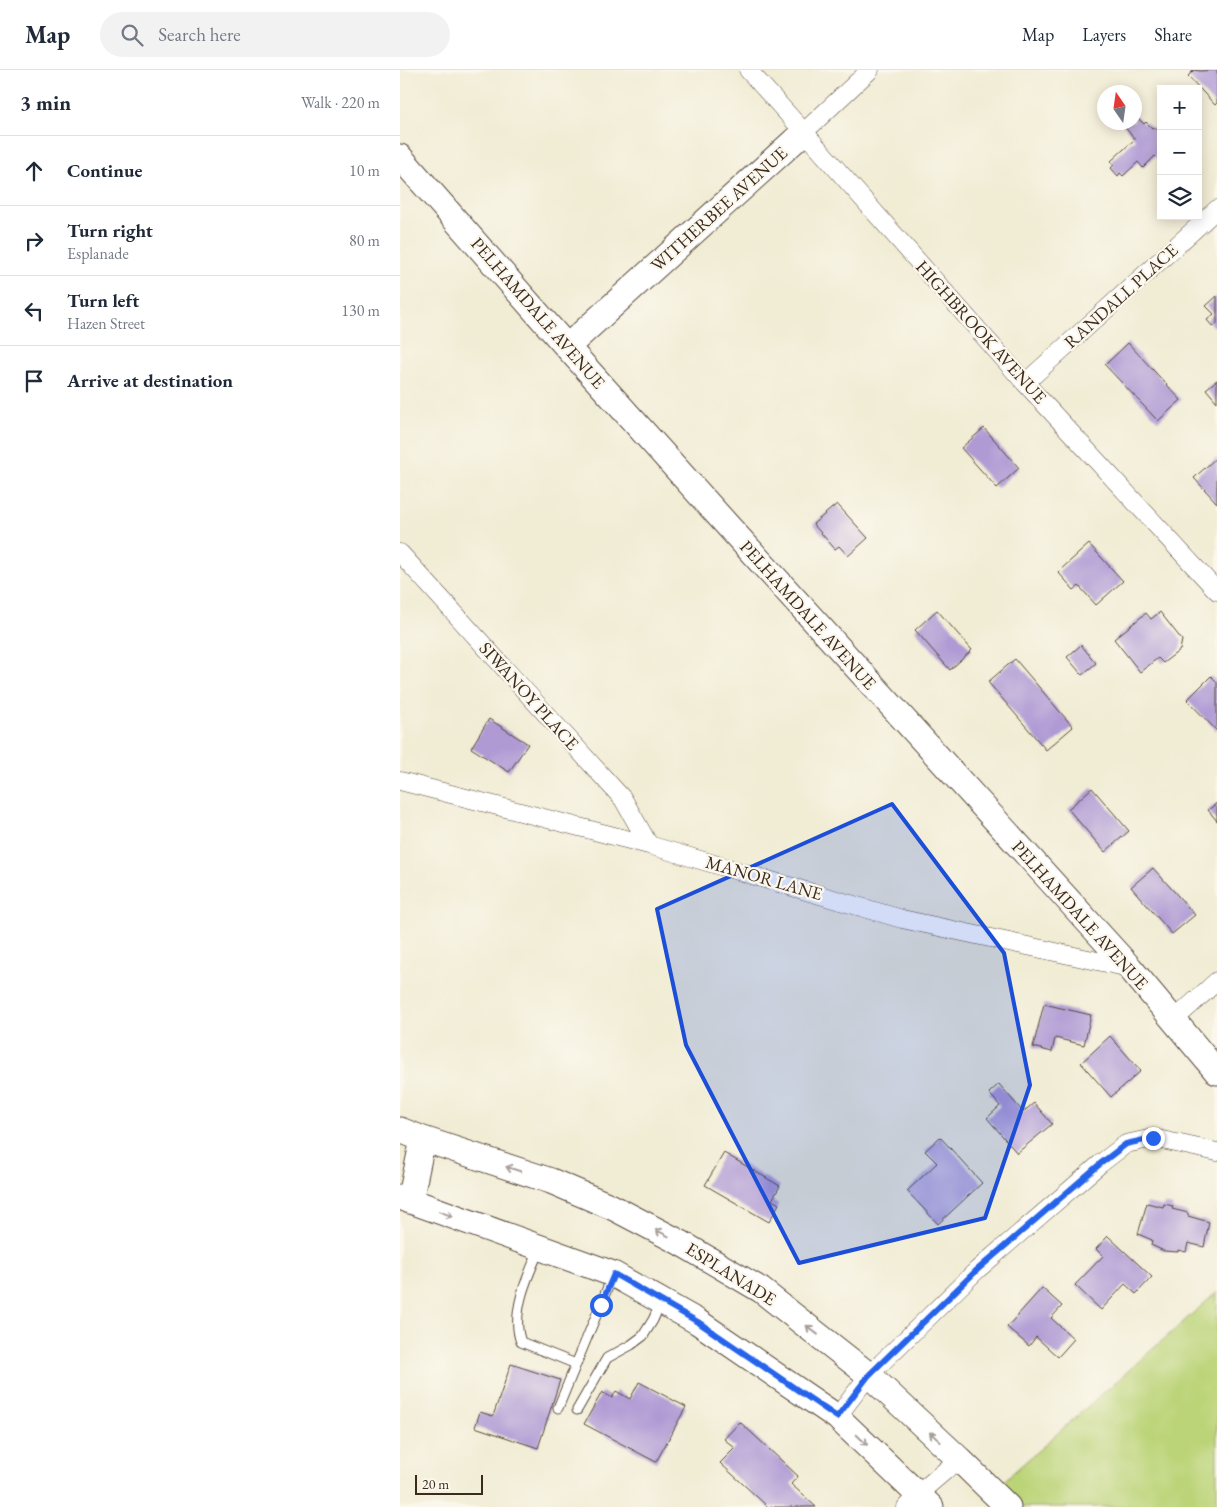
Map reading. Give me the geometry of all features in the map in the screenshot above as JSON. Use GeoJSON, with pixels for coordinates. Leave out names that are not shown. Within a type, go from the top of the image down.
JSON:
{"type":"FeatureCollection","features":[{"type":"Feature","properties":{"kind":"street","name":"HIGHBROOK AVENUE"},"geometry":{"type":"LineString","coordinates":[[748,70],[1025,383],[1216,588]]}},
{"type":"Feature","properties":{"kind":"street","name":"WITHERBEE AVENUE"},"geometry":{"type":"LineString","coordinates":[[566,347],[870,70]]}},
{"type":"Feature","properties":{"kind":"street","name":"PELHAMDALE AVENUE"},"geometry":{"type":"LineString","coordinates":[[400,157],[566,347],[910,728],[1130,968],[1217,1072]]}},
{"type":"Feature","properties":{"kind":"street","name":"RANDALL PLACE"},"geometry":{"type":"LineString","coordinates":[[1025,383],[1217,209]]}},
{"type":"Feature","properties":{"kind":"street","name":"SIWANOY PLACE"},"geometry":{"type":"LineString","coordinates":[[400,553],[623,799],[649,845]]}},
{"type":"Feature","properties":{"kind":"street","name":"MANOR LANE"},"geometry":{"type":"LineString","coordinates":[[400,782],[649,845],[902,919],[1130,968]]}},
{"type":"Feature","properties":{"kind":"street"},"geometry":{"type":"LineString","coordinates":[[1174,1020],[1217,981]]}},
{"type":"Feature","properties":{"kind":"street","name":"ESPLANADE"},"geometry":{"type":"LineString","coordinates":[[400,1130],[551,1181],[612,1206],[681,1243],[761,1290],[869,1375],[959,1458],[1008,1507]]}},
{"type":"Feature","properties":{"kind":"street"},"geometry":{"type":"LineString","coordinates":[[837,1417],[869,1375],[977,1270],[1100,1164],[1126,1144],[1153,1138],[1217,1152]]}},
{"type":"Feature","properties":{"kind":"street"},"geometry":{"type":"LineString","coordinates":[[423,1139],[405,1199],[614,1274],[706,1328],[837,1417],[913,1504],[959,1458]]}},
{"type":"Feature","properties":{"kind":"lane"},"geometry":{"type":"LineString","coordinates":[[540,1248],[523,1293],[517,1323],[520,1342],[576,1364]]}},
{"type":"Feature","properties":{"kind":"lane"},"geometry":{"type":"LineString","coordinates":[[558,1408],[614,1274]]}},
{"type":"Feature","properties":{"kind":"lane"},"geometry":{"type":"LineString","coordinates":[[577,1410],[607,1358],[643,1336],[662,1302]]}},
{"type":"Feature","properties":{"kind":"highlighted area"},"geometry":{"type":"Polygon","coordinates":[[[892,804],[1004,953],[1030,1085],[985,1218],[799,1263],[686,1045],[657,909],[892,804]]]}},
{"type":"Feature","properties":{"kind":"green space"},"geometry":{"type":"Polygon","coordinates":[[[1217,1292],[1217,1507],[1016,1507],[997,1487],[1217,1292]]]}},
{"type":"Feature","properties":{"kind":"building"},"geometry":{"type":"Polygon","coordinates":[[[1194,70],[1217,70],[1217,103],[1215,105],[1202,91],[1202,85],[1196,85],[1188,76],[1194,70]]]}},
{"type":"Feature","properties":{"kind":"building"},"geometry":{"type":"Polygon","coordinates":[[[1142,122],[1144,124],[1146,122],[1152,128],[1154,127],[1157,130],[1157,158],[1155,156],[1143,168],[1138,162],[1123,176],[1120,173],[1118,176],[1111,168],[1114,165],[1111,161],[1135,139],[1127,130],[1142,130],[1142,122]]]}},
{"type":"Feature","properties":{"kind":"building"},"geometry":{"type":"Polygon","coordinates":[[[1217,296],[1217,324],[1213,327],[1207,320],[1214,314],[1206,306],[1217,296]]]}},
{"type":"Feature","properties":{"kind":"building"},"geometry":{"type":"Polygon","coordinates":[[[1128,343],[1181,400],[1158,421],[1105,365],[1128,343]]]}},
{"type":"Feature","properties":{"kind":"building"},"geometry":{"type":"Polygon","coordinates":[[[1217,380],[1217,402],[1206,389],[1217,380]]]}},
{"type":"Feature","properties":{"kind":"building"},"geometry":{"type":"Polygon","coordinates":[[[984,428],[1019,468],[997,488],[961,448],[984,428]]]}},
{"type":"Feature","properties":{"kind":"building"},"geometry":{"type":"Polygon","coordinates":[[[1217,457],[1217,503],[1194,478],[1217,457]]]}},
{"type":"Feature","properties":{"kind":"building"},"geometry":{"type":"Polygon","coordinates":[[[837,504],[868,538],[848,556],[839,546],[835,549],[813,524],[837,504]]]}},
{"type":"Feature","properties":{"kind":"building"},"geometry":{"type":"Polygon","coordinates":[[[1089,544],[1123,581],[1096,605],[1079,586],[1074,590],[1058,572],[1089,544]]]}},
{"type":"Feature","properties":{"kind":"building"},"geometry":{"type":"Polygon","coordinates":[[[937,610],[972,650],[950,670],[915,630],[937,610]]]}},
{"type":"Feature","properties":{"kind":"building"},"geometry":{"type":"Polygon","coordinates":[[[1160,612],[1182,640],[1180,650],[1163,663],[1158,658],[1140,672],[1114,639],[1146,613],[1151,619],[1160,612]]]}},
{"type":"Feature","properties":{"kind":"building"},"geometry":{"type":"Polygon","coordinates":[[[1081,645],[1096,663],[1082,675],[1067,657],[1081,645]]]}},
{"type":"Feature","properties":{"kind":"building"},"geometry":{"type":"Polygon","coordinates":[[[1015,659],[1073,727],[1046,750],[988,682],[1015,659]]]}},
{"type":"Feature","properties":{"kind":"building"},"geometry":{"type":"Polygon","coordinates":[[[1211,676],[1217,682],[1217,731],[1187,700],[1211,676]]]}},
{"type":"Feature","properties":{"kind":"building"},"geometry":{"type":"Polygon","coordinates":[[[489,719],[528,744],[509,772],[471,748],[489,719]]]}},
{"type":"Feature","properties":{"kind":"building"},"geometry":{"type":"Polygon","coordinates":[[[1092,788],[1129,831],[1105,852],[1068,809],[1092,788]]]}},
{"type":"Feature","properties":{"kind":"building"},"geometry":{"type":"Polygon","coordinates":[[[1217,803],[1217,821],[1208,810],[1217,803]]]}},
{"type":"Feature","properties":{"kind":"building"},"geometry":{"type":"Polygon","coordinates":[[[1153,868],[1195,915],[1172,934],[1131,887],[1153,868]]]}},
{"type":"Feature","properties":{"kind":"building"},"geometry":{"type":"Polygon","coordinates":[[[1044,1004],[1091,1015],[1084,1045],[1055,1038],[1052,1052],[1033,1047],[1044,1004]]]}},
{"type":"Feature","properties":{"kind":"building"},"geometry":{"type":"Polygon","coordinates":[[[1110,1036],[1141,1071],[1111,1097],[1081,1063],[1110,1036]]]}},
{"type":"Feature","properties":{"kind":"building"},"geometry":{"type":"Polygon","coordinates":[[[999,1084],[1023,1112],[1034,1103],[1052,1124],[1017,1153],[987,1118],[1000,1106],[989,1093],[999,1084]]]}},
{"type":"Feature","properties":{"kind":"building"},"geometry":{"type":"Polygon","coordinates":[[[940,1137],[982,1183],[938,1224],[907,1191],[937,1163],[925,1151],[940,1137]]]}},
{"type":"Feature","properties":{"kind":"building"},"geometry":{"type":"Polygon","coordinates":[[[724,1153],[780,1186],[772,1200],[779,1204],[769,1222],[705,1185],[724,1153]]]}},
{"type":"Feature","properties":{"kind":"building"},"geometry":{"type":"Polygon","coordinates":[[[1147,1203],[1163,1207],[1164,1204],[1173,1206],[1172,1209],[1188,1213],[1188,1216],[1209,1222],[1204,1247],[1188,1243],[1186,1252],[1178,1250],[1178,1252],[1164,1251],[1151,1245],[1152,1240],[1138,1234],[1147,1203]]]}},
{"type":"Feature","properties":{"kind":"building"},"geometry":{"type":"Polygon","coordinates":[[[1108,1236],[1152,1277],[1136,1294],[1125,1284],[1101,1310],[1075,1285],[1103,1256],[1096,1249],[1108,1236]]]}},
{"type":"Feature","properties":{"kind":"building"},"geometry":{"type":"Polygon","coordinates":[[[1042,1288],[1062,1306],[1051,1318],[1074,1339],[1058,1357],[1036,1337],[1029,1346],[1007,1327],[1042,1288]]]}},
{"type":"Feature","properties":{"kind":"building"},"geometry":{"type":"Polygon","coordinates":[[[511,1364],[560,1380],[538,1448],[475,1427],[480,1412],[493,1416],[511,1364]]]}},
{"type":"Feature","properties":{"kind":"building"},"geometry":{"type":"Polygon","coordinates":[[[639,1382],[686,1407],[656,1462],[584,1424],[602,1392],[612,1398],[616,1391],[630,1399],[639,1382]]]}},
{"type":"Feature","properties":{"kind":"building"},"geometry":{"type":"Polygon","coordinates":[[[740,1422],[798,1476],[791,1484],[816,1507],[768,1507],[720,1463],[735,1448],[724,1439],[740,1422]]]}},
{"type":"Feature","properties":{"kind":"route"},"geometry":{"type":"LineString","coordinates":[[601,1305],[614,1274],[698,1322],[837,1417],[869,1375],[977,1270],[1100,1164],[1126,1144],[1153,1138]]}}]}
